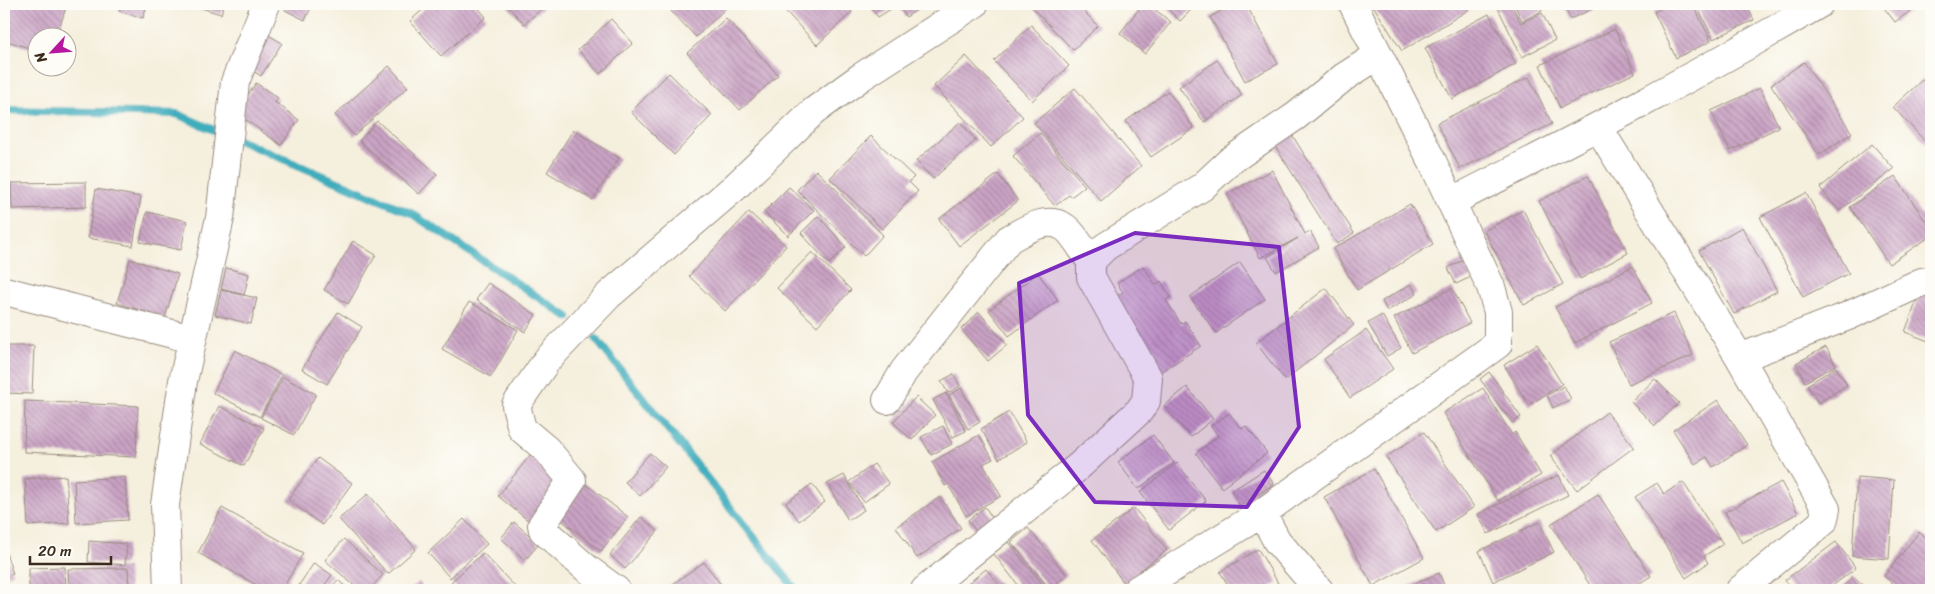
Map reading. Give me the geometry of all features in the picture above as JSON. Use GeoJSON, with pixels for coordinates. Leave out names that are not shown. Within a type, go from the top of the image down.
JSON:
{"type":"FeatureCollection","features":[{"type":"Feature","properties":{"kind":"street"},"geometry":{"type":"LineString","coordinates":[[168,590],[165,504],[183,381],[220,218],[235,82],[266,4]]}},
{"type":"Feature","properties":{"kind":"street"},"geometry":{"type":"LineString","coordinates":[[616,590],[586,568],[543,530],[542,524],[572,480],[547,450],[522,430],[516,405],[547,360],[609,295],[735,187],[814,111],[862,76],[974,4]]}},
{"type":"Feature","properties":{"kind":"street"},"geometry":{"type":"LineString","coordinates":[[1137,590],[1262,513],[1498,344],[1498,312],[1491,287],[1353,4]]}},
{"type":"Feature","properties":{"kind":"street"},"geometry":{"type":"LineString","coordinates":[[1451,202],[1598,127],[1743,49],[1819,4]]}},
{"type":"Feature","properties":{"kind":"street"},"geometry":{"type":"LineString","coordinates":[[1091,261],[1105,247],[1202,187],[1230,161],[1296,116],[1344,77],[1377,56]]}},
{"type":"Feature","properties":{"kind":"street"},"geometry":{"type":"LineString","coordinates":[[1598,127],[1740,358],[1826,509],[1823,522],[1740,590]]}},
{"type":"Feature","properties":{"kind":"street"},"geometry":{"type":"LineString","coordinates":[[887,400],[904,371],[1009,239],[1027,229],[1042,224],[1055,223],[1065,227],[1091,261],[1091,277],[1148,378],[1146,401],[1139,411],[1078,467],[925,590]]}},
{"type":"Feature","properties":{"kind":"street"},"geometry":{"type":"LineString","coordinates":[[1740,358],[1848,316],[1922,282],[1931,281]]}},
{"type":"Feature","properties":{"kind":"street"},"geometry":{"type":"LineString","coordinates":[[5,291],[192,338]]}},
{"type":"Feature","properties":{"kind":"street"},"geometry":{"type":"LineString","coordinates":[[1262,513],[1277,541],[1319,590]]}},
{"type":"Feature","properties":{"kind":"highlighted area"},"geometry":{"type":"Polygon","coordinates":[[[1135,233],[1279,247],[1299,427],[1247,507],[1095,502],[1028,415],[1019,283],[1135,233]]]}},
{"type":"Feature","properties":{"kind":"building"},"geometry":{"type":"Polygon","coordinates":[[[10,4],[67,4],[59,28],[28,28],[28,48],[4,40],[4,24],[10,4]]]}},
{"type":"Feature","properties":{"kind":"building"},"geometry":{"type":"Polygon","coordinates":[[[121,4],[147,4],[143,18],[119,11],[121,4]]]}},
{"type":"Feature","properties":{"kind":"building"},"geometry":{"type":"Polygon","coordinates":[[[188,4],[224,4],[221,14],[188,4]]]}},
{"type":"Feature","properties":{"kind":"building"},"geometry":{"type":"Polygon","coordinates":[[[289,4],[313,4],[305,20],[285,10],[289,4]]]}},
{"type":"Feature","properties":{"kind":"building"},"geometry":{"type":"Polygon","coordinates":[[[429,4],[475,4],[486,17],[441,56],[410,21],[429,4]]]}},
{"type":"Feature","properties":{"kind":"building"},"geometry":{"type":"Polygon","coordinates":[[[506,4],[547,4],[524,24],[506,4]]]}},
{"type":"Feature","properties":{"kind":"building"},"geometry":{"type":"Polygon","coordinates":[[[678,4],[730,4],[696,37],[671,11],[678,4]]]}},
{"type":"Feature","properties":{"kind":"building"},"geometry":{"type":"Polygon","coordinates":[[[779,4],[843,4],[852,12],[817,45],[779,4]]]}},
{"type":"Feature","properties":{"kind":"building"},"geometry":{"type":"Polygon","coordinates":[[[869,4],[892,4],[894,7],[878,17],[869,4]]]}},
{"type":"Feature","properties":{"kind":"building"},"geometry":{"type":"Polygon","coordinates":[[[897,4],[926,4],[906,17],[897,4]]]}},
{"type":"Feature","properties":{"kind":"building"},"geometry":{"type":"Polygon","coordinates":[[[1029,4],[1077,4],[1098,26],[1073,50],[1029,4]]]}},
{"type":"Feature","properties":{"kind":"building"},"geometry":{"type":"Polygon","coordinates":[[[1143,4],[1148,4],[1171,22],[1145,54],[1120,33],[1143,4]]]}},
{"type":"Feature","properties":{"kind":"building"},"geometry":{"type":"Polygon","coordinates":[[[1163,4],[1197,4],[1180,21],[1163,4]]]}},
{"type":"Feature","properties":{"kind":"building"},"geometry":{"type":"Polygon","coordinates":[[[1234,4],[1246,4],[1278,64],[1245,81],[1210,17],[1234,4]]]}},
{"type":"Feature","properties":{"kind":"building"},"geometry":{"type":"Polygon","coordinates":[[[1372,4],[1478,4],[1402,51],[1372,4]]]}},
{"type":"Feature","properties":{"kind":"building"},"geometry":{"type":"Polygon","coordinates":[[[1496,4],[1511,4],[1521,23],[1542,13],[1555,40],[1522,57],[1496,4]]]}},
{"type":"Feature","properties":{"kind":"building"},"geometry":{"type":"Polygon","coordinates":[[[1514,4],[1538,4],[1542,11],[1522,21],[1514,4]]]}},
{"type":"Feature","properties":{"kind":"building"},"geometry":{"type":"Polygon","coordinates":[[[1563,4],[1590,4],[1593,9],[1570,19],[1563,4]]]}},
{"type":"Feature","properties":{"kind":"building"},"geometry":{"type":"Polygon","coordinates":[[[1670,4],[1693,4],[1711,41],[1676,58],[1654,12],[1670,4]]]}},
{"type":"Feature","properties":{"kind":"building"},"geometry":{"type":"Polygon","coordinates":[[[1696,4],[1746,4],[1754,20],[1713,39],[1696,4]]]}},
{"type":"Feature","properties":{"kind":"building"},"geometry":{"type":"Polygon","coordinates":[[[1881,4],[1920,4],[1895,22],[1881,4]]]}},
{"type":"Feature","properties":{"kind":"building"},"geometry":{"type":"Polygon","coordinates":[[[1489,14],[1516,64],[1452,99],[1425,48],[1489,14]]]}},
{"type":"Feature","properties":{"kind":"building"},"geometry":{"type":"Polygon","coordinates":[[[726,18],[778,75],[740,110],[687,53],[726,18]]]}},
{"type":"Feature","properties":{"kind":"building"},"geometry":{"type":"Polygon","coordinates":[[[611,19],[633,43],[600,74],[578,50],[611,19]]]}},
{"type":"Feature","properties":{"kind":"building"},"geometry":{"type":"Polygon","coordinates":[[[1031,25],[1069,66],[1032,101],[994,61],[1031,25]]]}},
{"type":"Feature","properties":{"kind":"building"},"geometry":{"type":"Polygon","coordinates":[[[1615,29],[1635,73],[1560,108],[1540,65],[1615,29]]]}},
{"type":"Feature","properties":{"kind":"building"},"geometry":{"type":"Polygon","coordinates":[[[267,34],[282,43],[261,76],[247,67],[267,34]]]}},
{"type":"Feature","properties":{"kind":"building"},"geometry":{"type":"Polygon","coordinates":[[[966,56],[1023,117],[991,147],[934,86],[966,56]]]}},
{"type":"Feature","properties":{"kind":"building"},"geometry":{"type":"Polygon","coordinates":[[[1217,60],[1242,95],[1204,122],[1179,87],[1217,60]]]}},
{"type":"Feature","properties":{"kind":"building"},"geometry":{"type":"Polygon","coordinates":[[[1804,62],[1852,133],[1819,155],[1771,85],[1804,62]]]}},
{"type":"Feature","properties":{"kind":"building"},"geometry":{"type":"Polygon","coordinates":[[[389,66],[408,87],[354,136],[335,115],[389,66]]]}},
{"type":"Feature","properties":{"kind":"building"},"geometry":{"type":"Polygon","coordinates":[[[669,73],[712,115],[674,155],[631,112],[669,73]]]}},
{"type":"Feature","properties":{"kind":"building"},"geometry":{"type":"Polygon","coordinates":[[[1529,77],[1552,124],[1460,169],[1437,123],[1529,77]]]}},
{"type":"Feature","properties":{"kind":"building"},"geometry":{"type":"Polygon","coordinates":[[[1925,77],[1931,83],[1931,148],[1893,107],[1925,77]]]}},
{"type":"Feature","properties":{"kind":"building"},"geometry":{"type":"Polygon","coordinates":[[[256,83],[278,98],[275,102],[299,120],[281,145],[236,113],[256,83]]]}},
{"type":"Feature","properties":{"kind":"building"},"geometry":{"type":"Polygon","coordinates":[[[1075,88],[1141,166],[1101,201],[1034,123],[1075,88]]]}},
{"type":"Feature","properties":{"kind":"building"},"geometry":{"type":"Polygon","coordinates":[[[1760,88],[1779,127],[1730,151],[1711,111],[1760,88]]]}},
{"type":"Feature","properties":{"kind":"building"},"geometry":{"type":"Polygon","coordinates":[[[1168,91],[1194,128],[1151,157],[1126,121],[1168,91]]]}},
{"type":"Feature","properties":{"kind":"building"},"geometry":{"type":"Polygon","coordinates":[[[377,121],[437,174],[419,194],[359,141],[377,121]]]}},
{"type":"Feature","properties":{"kind":"building"},"geometry":{"type":"Polygon","coordinates":[[[960,122],[976,140],[933,179],[916,161],[960,122]]]}},
{"type":"Feature","properties":{"kind":"building"},"geometry":{"type":"Polygon","coordinates":[[[573,130],[619,158],[593,200],[547,172],[573,130]]]}},
{"type":"Feature","properties":{"kind":"building"},"geometry":{"type":"Polygon","coordinates":[[[1040,133],[1085,186],[1055,206],[1013,156],[1040,133]]]}},
{"type":"Feature","properties":{"kind":"building"},"geometry":{"type":"Polygon","coordinates":[[[1292,135],[1354,233],[1337,244],[1275,146],[1292,135]]]}},
{"type":"Feature","properties":{"kind":"building"},"geometry":{"type":"Polygon","coordinates":[[[871,136],[914,177],[909,182],[918,191],[882,229],[830,178],[871,136]]]}},
{"type":"Feature","properties":{"kind":"building"},"geometry":{"type":"Polygon","coordinates":[[[1872,144],[1894,169],[1839,211],[1820,188],[1872,144]]]}},
{"type":"Feature","properties":{"kind":"building"},"geometry":{"type":"Polygon","coordinates":[[[816,170],[883,235],[864,256],[797,190],[816,170]]]}},
{"type":"Feature","properties":{"kind":"building"},"geometry":{"type":"Polygon","coordinates":[[[1272,170],[1305,234],[1310,231],[1319,247],[1276,272],[1267,257],[1298,238],[1260,258],[1227,194],[1272,170]]]}},
{"type":"Feature","properties":{"kind":"building"},"geometry":{"type":"Polygon","coordinates":[[[998,174],[1018,201],[959,246],[939,219],[998,174]]]}},
{"type":"Feature","properties":{"kind":"building"},"geometry":{"type":"Polygon","coordinates":[[[1588,176],[1628,253],[1580,279],[1539,201],[1588,176]]]}},
{"type":"Feature","properties":{"kind":"building"},"geometry":{"type":"Polygon","coordinates":[[[1895,176],[1931,229],[1931,236],[1889,264],[1850,207],[1895,176]]]}},
{"type":"Feature","properties":{"kind":"building"},"geometry":{"type":"Polygon","coordinates":[[[86,182],[86,207],[12,209],[11,183],[86,182]]]}},
{"type":"Feature","properties":{"kind":"building"},"geometry":{"type":"Polygon","coordinates":[[[789,187],[814,210],[788,236],[764,212],[789,187]]]}},
{"type":"Feature","properties":{"kind":"building"},"geometry":{"type":"Polygon","coordinates":[[[96,189],[141,197],[133,246],[88,238],[96,189]]]}},
{"type":"Feature","properties":{"kind":"building"},"geometry":{"type":"Polygon","coordinates":[[[1806,193],[1849,273],[1803,297],[1760,217],[1806,193]]]}},
{"type":"Feature","properties":{"kind":"building"},"geometry":{"type":"Polygon","coordinates":[[[1410,204],[1433,244],[1357,290],[1333,249],[1410,204]]]}},
{"type":"Feature","properties":{"kind":"building"},"geometry":{"type":"Polygon","coordinates":[[[1523,210],[1563,284],[1524,305],[1484,231],[1523,210]]]}},
{"type":"Feature","properties":{"kind":"building"},"geometry":{"type":"Polygon","coordinates":[[[147,212],[187,221],[181,250],[140,242],[147,212]]]}},
{"type":"Feature","properties":{"kind":"building"},"geometry":{"type":"Polygon","coordinates":[[[749,212],[786,246],[725,311],[689,276],[749,212]]]}},
{"type":"Feature","properties":{"kind":"building"},"geometry":{"type":"Polygon","coordinates":[[[818,216],[846,247],[829,264],[801,233],[818,216]]]}},
{"type":"Feature","properties":{"kind":"building"},"geometry":{"type":"Polygon","coordinates":[[[1742,227],[1777,291],[1734,314],[1699,251],[1742,227]]]}},
{"type":"Feature","properties":{"kind":"building"},"geometry":{"type":"Polygon","coordinates":[[[353,241],[376,255],[348,304],[324,290],[353,241]]]}},
{"type":"Feature","properties":{"kind":"building"},"geometry":{"type":"Polygon","coordinates":[[[812,252],[851,290],[817,326],[777,288],[812,252]]]}},
{"type":"Feature","properties":{"kind":"building"},"geometry":{"type":"Polygon","coordinates":[[[130,259],[178,274],[165,318],[117,303],[130,259]]]}},
{"type":"Feature","properties":{"kind":"building"},"geometry":{"type":"Polygon","coordinates":[[[1463,260],[1471,277],[1456,284],[1448,268],[1463,260]]]}},
{"type":"Feature","properties":{"kind":"building"},"geometry":{"type":"Polygon","coordinates":[[[1240,262],[1265,299],[1216,333],[1190,297],[1240,262]]]}},
{"type":"Feature","properties":{"kind":"building"},"geometry":{"type":"Polygon","coordinates":[[[1143,266],[1156,285],[1161,281],[1171,297],[1166,300],[1181,324],[1185,321],[1201,346],[1157,374],[1111,300],[1123,292],[1117,283],[1143,266]]]}},
{"type":"Feature","properties":{"kind":"building"},"geometry":{"type":"Polygon","coordinates":[[[1633,266],[1652,303],[1575,343],[1555,307],[1633,266]]]}},
{"type":"Feature","properties":{"kind":"building"},"geometry":{"type":"Polygon","coordinates":[[[226,268],[249,274],[244,295],[221,289],[226,268]]]}},
{"type":"Feature","properties":{"kind":"building"},"geometry":{"type":"Polygon","coordinates":[[[1038,273],[1058,300],[1009,336],[989,310],[1038,273]]]}},
{"type":"Feature","properties":{"kind":"building"},"geometry":{"type":"Polygon","coordinates":[[[488,283],[536,315],[525,332],[476,300],[488,283]]]}},
{"type":"Feature","properties":{"kind":"building"},"geometry":{"type":"Polygon","coordinates":[[[1411,284],[1417,294],[1387,311],[1382,301],[1411,284]]]}},
{"type":"Feature","properties":{"kind":"building"},"geometry":{"type":"Polygon","coordinates":[[[1922,287],[1931,290],[1931,342],[1905,332],[1922,287]]]}},
{"type":"Feature","properties":{"kind":"building"},"geometry":{"type":"Polygon","coordinates":[[[1326,288],[1354,325],[1285,380],[1256,343],[1326,288]]]}},
{"type":"Feature","properties":{"kind":"building"},"geometry":{"type":"Polygon","coordinates":[[[1452,288],[1470,323],[1412,353],[1394,318],[1452,288]]]}},
{"type":"Feature","properties":{"kind":"building"},"geometry":{"type":"Polygon","coordinates":[[[221,290],[257,298],[251,324],[215,315],[221,290]]]}},
{"type":"Feature","properties":{"kind":"building"},"geometry":{"type":"Polygon","coordinates":[[[469,302],[518,330],[491,377],[442,349],[469,302]]]}},
{"type":"Feature","properties":{"kind":"building"},"geometry":{"type":"Polygon","coordinates":[[[338,312],[362,327],[327,384],[302,369],[338,312]]]}},
{"type":"Feature","properties":{"kind":"building"},"geometry":{"type":"Polygon","coordinates":[[[979,312],[1007,345],[988,361],[961,329],[979,312]]]}},
{"type":"Feature","properties":{"kind":"building"},"geometry":{"type":"Polygon","coordinates":[[[1674,313],[1693,355],[1629,384],[1609,342],[1674,313]]]}},
{"type":"Feature","properties":{"kind":"building"},"geometry":{"type":"Polygon","coordinates":[[[1382,315],[1401,348],[1387,356],[1368,323],[1382,315]]]}},
{"type":"Feature","properties":{"kind":"building"},"geometry":{"type":"Polygon","coordinates":[[[1366,330],[1393,369],[1350,398],[1324,359],[1366,330]]]}},
{"type":"Feature","properties":{"kind":"building"},"geometry":{"type":"Polygon","coordinates":[[[1537,344],[1562,384],[1529,405],[1504,365],[1537,344]]]}},
{"type":"Feature","properties":{"kind":"building"},"geometry":{"type":"Polygon","coordinates":[[[6,346],[34,346],[32,394],[4,393],[6,346]]]}},
{"type":"Feature","properties":{"kind":"building"},"geometry":{"type":"Polygon","coordinates":[[[1826,347],[1836,365],[1805,382],[1796,363],[1826,347]]]}},
{"type":"Feature","properties":{"kind":"building"},"geometry":{"type":"Polygon","coordinates":[[[235,350],[282,375],[260,417],[213,393],[235,350]]]}},
{"type":"Feature","properties":{"kind":"building"},"geometry":{"type":"Polygon","coordinates":[[[1836,367],[1847,385],[1818,403],[1807,385],[1836,367]]]}},
{"type":"Feature","properties":{"kind":"building"},"geometry":{"type":"Polygon","coordinates":[[[1489,372],[1521,417],[1512,423],[1480,379],[1489,372]]]}},
{"type":"Feature","properties":{"kind":"building"},"geometry":{"type":"Polygon","coordinates":[[[954,374],[960,386],[948,393],[941,381],[954,374]]]}},
{"type":"Feature","properties":{"kind":"building"},"geometry":{"type":"Polygon","coordinates":[[[283,377],[316,394],[294,435],[261,418],[283,377]]]}},
{"type":"Feature","properties":{"kind":"building"},"geometry":{"type":"Polygon","coordinates":[[[1655,379],[1679,403],[1655,426],[1631,402],[1655,379]]]}},
{"type":"Feature","properties":{"kind":"building"},"geometry":{"type":"Polygon","coordinates":[[[1564,386],[1571,399],[1553,408],[1547,395],[1564,386]]]}},
{"type":"Feature","properties":{"kind":"building"},"geometry":{"type":"Polygon","coordinates":[[[1187,387],[1213,419],[1191,437],[1164,406],[1187,387]]]}},
{"type":"Feature","properties":{"kind":"building"},"geometry":{"type":"Polygon","coordinates":[[[961,388],[980,422],[968,429],[949,395],[961,388]]]}},
{"type":"Feature","properties":{"kind":"building"},"geometry":{"type":"Polygon","coordinates":[[[1483,388],[1512,435],[1515,432],[1541,475],[1498,501],[1443,413],[1483,388]]]}},
{"type":"Feature","properties":{"kind":"building"},"geometry":{"type":"Polygon","coordinates":[[[946,393],[966,431],[953,437],[933,400],[946,393]]]}},
{"type":"Feature","properties":{"kind":"building"},"geometry":{"type":"Polygon","coordinates":[[[916,397],[935,415],[912,440],[893,422],[916,397]]]}},
{"type":"Feature","properties":{"kind":"building"},"geometry":{"type":"Polygon","coordinates":[[[1718,400],[1747,445],[1713,467],[1707,457],[1695,464],[1673,430],[1718,400]]]}},
{"type":"Feature","properties":{"kind":"building"},"geometry":{"type":"Polygon","coordinates":[[[25,401],[138,406],[136,457],[24,452],[25,401]]]}},
{"type":"Feature","properties":{"kind":"building"},"geometry":{"type":"Polygon","coordinates":[[[219,406],[264,428],[244,466],[200,444],[219,406]]]}},
{"type":"Feature","properties":{"kind":"building"},"geometry":{"type":"Polygon","coordinates":[[[1009,412],[1027,442],[999,459],[981,429],[1009,412]]]}},
{"type":"Feature","properties":{"kind":"building"},"geometry":{"type":"Polygon","coordinates":[[[1607,412],[1634,447],[1577,490],[1550,456],[1607,412]]]}},
{"type":"Feature","properties":{"kind":"building"},"geometry":{"type":"Polygon","coordinates":[[[1229,413],[1242,429],[1246,426],[1267,453],[1222,488],[1196,453],[1218,436],[1211,426],[1229,413]]]}},
{"type":"Feature","properties":{"kind":"building"},"geometry":{"type":"Polygon","coordinates":[[[943,426],[952,444],[931,455],[921,437],[943,426]]]}},
{"type":"Feature","properties":{"kind":"building"},"geometry":{"type":"Polygon","coordinates":[[[1424,432],[1474,507],[1436,532],[1386,457],[1424,432]]]}},
{"type":"Feature","properties":{"kind":"building"},"geometry":{"type":"Polygon","coordinates":[[[979,435],[993,459],[983,464],[1001,496],[966,516],[948,484],[945,486],[932,462],[979,435]]]}},
{"type":"Feature","properties":{"kind":"building"},"geometry":{"type":"Polygon","coordinates":[[[1153,435],[1174,463],[1138,489],[1118,462],[1153,435]]]}},
{"type":"Feature","properties":{"kind":"building"},"geometry":{"type":"Polygon","coordinates":[[[650,453],[666,467],[640,496],[625,482],[650,453]]]}},
{"type":"Feature","properties":{"kind":"building"},"geometry":{"type":"Polygon","coordinates":[[[531,454],[564,480],[530,522],[498,496],[531,454]]]}},
{"type":"Feature","properties":{"kind":"building"},"geometry":{"type":"Polygon","coordinates":[[[318,458],[352,483],[322,525],[288,500],[318,458]]]}},
{"type":"Feature","properties":{"kind":"building"},"geometry":{"type":"Polygon","coordinates":[[[1177,463],[1206,501],[1169,530],[1140,492],[1177,463]]]}},
{"type":"Feature","properties":{"kind":"building"},"geometry":{"type":"Polygon","coordinates":[[[874,464],[889,484],[864,502],[849,482],[874,464]]]}},
{"type":"Feature","properties":{"kind":"building"},"geometry":{"type":"Polygon","coordinates":[[[1374,469],[1424,558],[1373,586],[1324,497],[1374,469]]]}},
{"type":"Feature","properties":{"kind":"building"},"geometry":{"type":"Polygon","coordinates":[[[1264,470],[1274,484],[1240,506],[1231,491],[1264,470]]]}},
{"type":"Feature","properties":{"kind":"building"},"geometry":{"type":"Polygon","coordinates":[[[844,475],[864,510],[848,520],[827,484],[844,475]]]}},
{"type":"Feature","properties":{"kind":"building"},"geometry":{"type":"Polygon","coordinates":[[[1559,475],[1568,495],[1488,534],[1478,514],[1559,475]]]}},
{"type":"Feature","properties":{"kind":"building"},"geometry":{"type":"Polygon","coordinates":[[[66,476],[69,523],[28,526],[25,479],[66,476]]]}},
{"type":"Feature","properties":{"kind":"building"},"geometry":{"type":"Polygon","coordinates":[[[125,477],[128,520],[76,523],[74,480],[125,477]]]}},
{"type":"Feature","properties":{"kind":"building"},"geometry":{"type":"Polygon","coordinates":[[[1857,477],[1894,480],[1889,559],[1852,556],[1857,477]]]}},
{"type":"Feature","properties":{"kind":"building"},"geometry":{"type":"Polygon","coordinates":[[[582,481],[628,517],[601,551],[555,515],[582,481]]]}},
{"type":"Feature","properties":{"kind":"building"},"geometry":{"type":"Polygon","coordinates":[[[1683,482],[1723,544],[1704,556],[1708,563],[1686,578],[1635,497],[1657,483],[1664,494],[1683,482]]]}},
{"type":"Feature","properties":{"kind":"building"},"geometry":{"type":"Polygon","coordinates":[[[1781,482],[1798,513],[1742,543],[1725,512],[1781,482]]]}},
{"type":"Feature","properties":{"kind":"building"},"geometry":{"type":"Polygon","coordinates":[[[812,484],[825,502],[799,521],[786,503],[812,484]]]}},
{"type":"Feature","properties":{"kind":"building"},"geometry":{"type":"Polygon","coordinates":[[[368,494],[416,549],[388,574],[339,519],[368,494]]]}},
{"type":"Feature","properties":{"kind":"building"},"geometry":{"type":"Polygon","coordinates":[[[1598,494],[1651,576],[1629,590],[1593,590],[1551,524],[1598,494]]]}},
{"type":"Feature","properties":{"kind":"building"},"geometry":{"type":"Polygon","coordinates":[[[940,497],[961,528],[917,558],[896,527],[940,497]]]}},
{"type":"Feature","properties":{"kind":"building"},"geometry":{"type":"Polygon","coordinates":[[[985,507],[993,519],[976,531],[968,520],[985,507]]]}},
{"type":"Feature","properties":{"kind":"building"},"geometry":{"type":"Polygon","coordinates":[[[222,508],[303,553],[282,590],[266,590],[198,553],[222,508]]]}},
{"type":"Feature","properties":{"kind":"building"},"geometry":{"type":"Polygon","coordinates":[[[1134,508],[1167,550],[1124,583],[1092,540],[1134,508]]]}},
{"type":"Feature","properties":{"kind":"building"},"geometry":{"type":"Polygon","coordinates":[[[641,517],[658,531],[625,569],[610,555],[641,517]]]}},
{"type":"Feature","properties":{"kind":"building"},"geometry":{"type":"Polygon","coordinates":[[[464,519],[487,544],[450,578],[428,553],[464,519]]]}},
{"type":"Feature","properties":{"kind":"building"},"geometry":{"type":"Polygon","coordinates":[[[514,522],[539,544],[525,560],[501,538],[514,522]]]}},
{"type":"Feature","properties":{"kind":"building"},"geometry":{"type":"Polygon","coordinates":[[[1539,522],[1554,552],[1493,582],[1479,551],[1539,522]]]}},
{"type":"Feature","properties":{"kind":"building"},"geometry":{"type":"Polygon","coordinates":[[[1028,528],[1067,575],[1050,589],[1011,542],[1028,528]]]}},
{"type":"Feature","properties":{"kind":"building"},"geometry":{"type":"Polygon","coordinates":[[[1919,532],[1931,542],[1931,590],[1901,590],[1884,576],[1919,532]]]}},
{"type":"Feature","properties":{"kind":"building"},"geometry":{"type":"Polygon","coordinates":[[[344,539],[383,575],[369,590],[359,590],[325,560],[344,539]]]}},
{"type":"Feature","properties":{"kind":"building"},"geometry":{"type":"Polygon","coordinates":[[[89,541],[127,544],[125,565],[88,562],[89,541]]]}},
{"type":"Feature","properties":{"kind":"building"},"geometry":{"type":"Polygon","coordinates":[[[1008,541],[1047,590],[1022,590],[993,553],[1008,541]]]}},
{"type":"Feature","properties":{"kind":"building"},"geometry":{"type":"Polygon","coordinates":[[[1836,542],[1856,568],[1827,590],[1792,590],[1785,580],[1836,542]]]}},
{"type":"Feature","properties":{"kind":"building"},"geometry":{"type":"Polygon","coordinates":[[[4,547],[13,574],[4,577],[4,547]]]}},
{"type":"Feature","properties":{"kind":"building"},"geometry":{"type":"Polygon","coordinates":[[[1258,549],[1278,583],[1266,590],[1231,590],[1220,572],[1258,549]]]}},
{"type":"Feature","properties":{"kind":"building"},"geometry":{"type":"Polygon","coordinates":[[[483,553],[518,590],[459,590],[451,582],[483,553]]]}},
{"type":"Feature","properties":{"kind":"building"},"geometry":{"type":"Polygon","coordinates":[[[704,562],[725,590],[664,590],[704,562]]]}},
{"type":"Feature","properties":{"kind":"building"},"geometry":{"type":"Polygon","coordinates":[[[314,563],[332,575],[321,590],[307,590],[299,585],[314,563]]]}},
{"type":"Feature","properties":{"kind":"building"},"geometry":{"type":"Polygon","coordinates":[[[65,567],[66,590],[29,590],[29,568],[65,567]]]}},
{"type":"Feature","properties":{"kind":"building"},"geometry":{"type":"Polygon","coordinates":[[[128,568],[129,590],[69,590],[68,569],[128,568]]]}},
{"type":"Feature","properties":{"kind":"building"},"geometry":{"type":"Polygon","coordinates":[[[986,569],[1004,590],[960,590],[986,569]]]}},
{"type":"Feature","properties":{"kind":"building"},"geometry":{"type":"Polygon","coordinates":[[[1439,573],[1446,590],[1400,590],[1439,573]]]}},
{"type":"Feature","properties":{"kind":"building"},"geometry":{"type":"Polygon","coordinates":[[[1853,576],[1869,590],[1840,590],[1853,576]]]}},
{"type":"Feature","properties":{"kind":"building"},"geometry":{"type":"Polygon","coordinates":[[[338,580],[349,590],[329,590],[338,580]]]}},
{"type":"Feature","properties":{"kind":"building"},"geometry":{"type":"Polygon","coordinates":[[[419,582],[425,590],[409,590],[419,582]]]}},
{"type":"Feature","properties":{"kind":"waterway"},"geometry":{"type":"LineString","coordinates":[[4,110],[177,114],[223,134]]}},
{"type":"Feature","properties":{"kind":"waterway"},"geometry":{"type":"LineString","coordinates":[[234,138],[411,213],[568,317]]}},
{"type":"Feature","properties":{"kind":"waterway"},"geometry":{"type":"LineString","coordinates":[[596,339],[796,590]]}}]}
